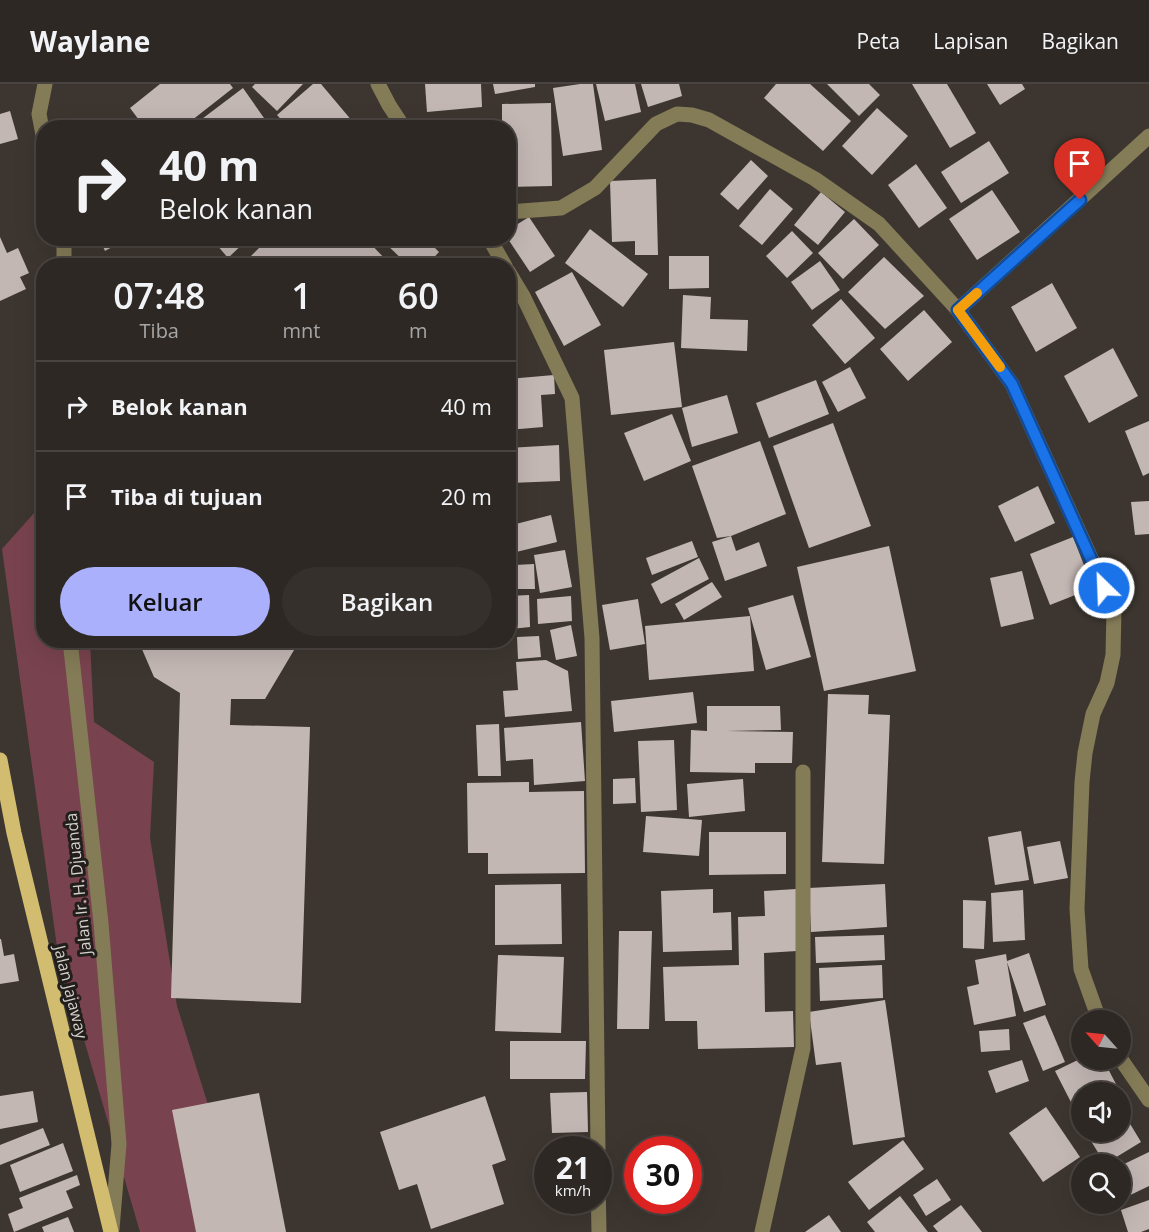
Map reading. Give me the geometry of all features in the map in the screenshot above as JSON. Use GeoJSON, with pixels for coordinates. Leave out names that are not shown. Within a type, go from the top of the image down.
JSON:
{"type":"FeatureCollection","features":[{"type":"Feature","properties":{"kind":"main road","name":"Jalan Jajaway"},"geometry":{"type":"LineString","coordinates":[[0,760],[14,833],[112,1232]]}},
{"type":"Feature","properties":{"kind":"street"},"geometry":{"type":"LineString","coordinates":[[40,120],[39,114],[45,84]]}},
{"type":"Feature","properties":{"kind":"street"},"geometry":{"type":"LineString","coordinates":[[378,84],[399,120]]}},
{"type":"Feature","properties":{"kind":"street"},"geometry":{"type":"LineString","coordinates":[[516,211],[561,208],[595,188],[656,124],[677,114],[710,120],[815,179],[879,224],[958,310],[1012,384],[1113,609],[1113,655],[1107,684],[1093,714],[1084,753],[1082,782],[1077,909],[1081,969],[1096,1010]]}},
{"type":"Feature","properties":{"kind":"street"},"geometry":{"type":"LineString","coordinates":[[958,310],[1149,136]]}},
{"type":"Feature","properties":{"kind":"street"},"geometry":{"type":"LineString","coordinates":[[516,284],[572,398],[592,638],[598,1136]]}},
{"type":"Feature","properties":{"kind":"street","name":"Jalan Ir. H. Djuanda"},"geometry":{"type":"LineString","coordinates":[[71,648],[101,923],[119,1144],[112,1232]]}},
{"type":"Feature","properties":{"kind":"street"},"geometry":{"type":"LineString","coordinates":[[762,1232],[803,1048],[803,772]]}},
{"type":"Feature","properties":{"kind":"street"},"geometry":{"type":"LineString","coordinates":[[1128,1070],[1149,1100]]}},
{"type":"Feature","properties":{"kind":"street"},"geometry":{"type":"LineString","coordinates":[[599,1214],[599,1232]]}},
{"type":"Feature","properties":{"kind":"shaded area"},"geometry":{"type":"Polygon","coordinates":[[[36,511],[36,648],[90,648],[94,722],[154,762],[150,838],[177,1006],[248,1232],[140,1232],[57,947],[2,549],[36,511]]]}},
{"type":"Feature","properties":{"kind":"building"},"geometry":{"type":"Polygon","coordinates":[[[160,84],[230,84],[233,88],[192,120],[139,120],[130,108],[160,84]]]}},
{"type":"Feature","properties":{"kind":"building"},"geometry":{"type":"Polygon","coordinates":[[[255,84],[303,84],[277,111],[252,87],[255,84]]]}},
{"type":"Feature","properties":{"kind":"building"},"geometry":{"type":"Polygon","coordinates":[[[313,84],[321,84],[351,120],[282,120],[277,115],[313,84]]]}},
{"type":"Feature","properties":{"kind":"building"},"geometry":{"type":"Polygon","coordinates":[[[425,84],[481,84],[482,107],[427,112],[425,84]]]}},
{"type":"Feature","properties":{"kind":"building"},"geometry":{"type":"Polygon","coordinates":[[[493,84],[535,84],[535,87],[495,94],[493,84]]]}},
{"type":"Feature","properties":{"kind":"building"},"geometry":{"type":"Polygon","coordinates":[[[593,84],[602,150],[563,156],[553,88],[593,84]]]}},
{"type":"Feature","properties":{"kind":"building"},"geometry":{"type":"Polygon","coordinates":[[[596,84],[635,84],[641,112],[605,121],[596,84]]]}},
{"type":"Feature","properties":{"kind":"building"},"geometry":{"type":"Polygon","coordinates":[[[641,84],[679,84],[682,96],[648,107],[641,84]]]}},
{"type":"Feature","properties":{"kind":"building"},"geometry":{"type":"Polygon","coordinates":[[[776,84],[810,84],[851,121],[823,151],[764,98],[776,84]]]}},
{"type":"Feature","properties":{"kind":"building"},"geometry":{"type":"Polygon","coordinates":[[[827,84],[869,84],[880,95],[859,116],[827,84]]]}},
{"type":"Feature","properties":{"kind":"building"},"geometry":{"type":"Polygon","coordinates":[[[912,84],[947,84],[976,133],[950,148],[912,84]]]}},
{"type":"Feature","properties":{"kind":"building"},"geometry":{"type":"Polygon","coordinates":[[[987,84],[1022,84],[1025,89],[1000,105],[987,84]]]}},
{"type":"Feature","properties":{"kind":"building"},"geometry":{"type":"Polygon","coordinates":[[[243,88],[265,120],[201,120],[243,88]]]}},
{"type":"Feature","properties":{"kind":"building"},"geometry":{"type":"Polygon","coordinates":[[[551,103],[552,186],[516,187],[516,120],[502,120],[502,104],[551,103]]]}},
{"type":"Feature","properties":{"kind":"building"},"geometry":{"type":"Polygon","coordinates":[[[877,108],[908,136],[872,175],[842,146],[877,108]]]}},
{"type":"Feature","properties":{"kind":"building"},"geometry":{"type":"Polygon","coordinates":[[[10,111],[18,139],[0,144],[0,114],[10,111]]]}},
{"type":"Feature","properties":{"kind":"building"},"geometry":{"type":"Polygon","coordinates":[[[989,141],[1009,173],[961,203],[941,172],[989,141]]]}},
{"type":"Feature","properties":{"kind":"building"},"geometry":{"type":"Polygon","coordinates":[[[751,160],[768,176],[738,210],[720,194],[751,160]]]}},
{"type":"Feature","properties":{"kind":"building"},"geometry":{"type":"Polygon","coordinates":[[[916,164],[947,208],[919,228],[888,185],[916,164]]]}},
{"type":"Feature","properties":{"kind":"building"},"geometry":{"type":"Polygon","coordinates":[[[656,179],[658,255],[635,255],[635,241],[612,242],[610,181],[656,179]]]}},
{"type":"Feature","properties":{"kind":"building"},"geometry":{"type":"Polygon","coordinates":[[[770,189],[793,209],[762,245],[739,226],[770,189]]]}},
{"type":"Feature","properties":{"kind":"building"},"geometry":{"type":"Polygon","coordinates":[[[992,190],[1020,232],[977,260],[949,219],[992,190]]]}},
{"type":"Feature","properties":{"kind":"building"},"geometry":{"type":"Polygon","coordinates":[[[821,192],[845,212],[818,245],[794,225],[821,192]]]}},
{"type":"Feature","properties":{"kind":"building"},"geometry":{"type":"Polygon","coordinates":[[[529,217],[555,256],[530,272],[513,246],[516,246],[516,225],[529,217]]]}},
{"type":"Feature","properties":{"kind":"building"},"geometry":{"type":"Polygon","coordinates":[[[854,219],[879,245],[843,279],[818,253],[854,219]]]}},
{"type":"Feature","properties":{"kind":"building"},"geometry":{"type":"Polygon","coordinates":[[[590,229],[648,274],[623,307],[565,263],[590,229]]]}},
{"type":"Feature","properties":{"kind":"building"},"geometry":{"type":"Polygon","coordinates":[[[792,231],[813,253],[787,278],[766,256],[792,231]]]}},
{"type":"Feature","properties":{"kind":"building"},"geometry":{"type":"Polygon","coordinates":[[[0,237],[7,253],[18,248],[29,273],[20,277],[26,289],[0,301],[0,237]]]}},
{"type":"Feature","properties":{"kind":"building"},"geometry":{"type":"Polygon","coordinates":[[[103,246],[114,246],[105,251],[103,246]]]}},
{"type":"Feature","properties":{"kind":"building"},"geometry":{"type":"Polygon","coordinates":[[[218,246],[241,246],[228,258],[218,246]]]}},
{"type":"Feature","properties":{"kind":"building"},"geometry":{"type":"Polygon","coordinates":[[[261,246],[373,246],[384,258],[249,258],[261,246]]]}},
{"type":"Feature","properties":{"kind":"building"},"geometry":{"type":"Polygon","coordinates":[[[388,246],[433,246],[439,252],[433,258],[401,258],[388,246]]]}},
{"type":"Feature","properties":{"kind":"building"},"geometry":{"type":"Polygon","coordinates":[[[669,256],[709,256],[709,288],[669,289],[669,256]]]}},
{"type":"Feature","properties":{"kind":"building"},"geometry":{"type":"Polygon","coordinates":[[[884,257],[924,296],[885,329],[848,292],[884,257]]]}},
{"type":"Feature","properties":{"kind":"building"},"geometry":{"type":"Polygon","coordinates":[[[820,261],[840,290],[812,310],[791,282],[820,261]]]}},
{"type":"Feature","properties":{"kind":"building"},"geometry":{"type":"Polygon","coordinates":[[[572,272],[601,325],[564,346],[535,292],[572,272]]]}},
{"type":"Feature","properties":{"kind":"building"},"geometry":{"type":"Polygon","coordinates":[[[1052,283],[1077,328],[1036,352],[1011,307],[1052,283]]]}},
{"type":"Feature","properties":{"kind":"building"},"geometry":{"type":"Polygon","coordinates":[[[683,295],[711,297],[710,319],[748,320],[747,351],[681,348],[683,295]]]}},
{"type":"Feature","properties":{"kind":"building"},"geometry":{"type":"Polygon","coordinates":[[[841,299],[875,338],[845,364],[812,325],[841,299]]]}},
{"type":"Feature","properties":{"kind":"building"},"geometry":{"type":"Polygon","coordinates":[[[924,310],[952,342],[908,381],[880,349],[924,310]]]}},
{"type":"Feature","properties":{"kind":"building"},"geometry":{"type":"Polygon","coordinates":[[[674,342],[682,407],[611,415],[604,350],[674,342]]]}},
{"type":"Feature","properties":{"kind":"building"},"geometry":{"type":"Polygon","coordinates":[[[1113,348],[1138,396],[1089,423],[1064,376],[1113,348]]]}},
{"type":"Feature","properties":{"kind":"building"},"geometry":{"type":"Polygon","coordinates":[[[850,367],[866,398],[838,412],[822,382],[850,367]]]}},
{"type":"Feature","properties":{"kind":"building"},"geometry":{"type":"Polygon","coordinates":[[[554,375],[555,394],[541,395],[543,427],[516,429],[516,378],[554,375]]]}},
{"type":"Feature","properties":{"kind":"building"},"geometry":{"type":"Polygon","coordinates":[[[816,380],[829,414],[769,438],[756,403],[816,380]]]}},
{"type":"Feature","properties":{"kind":"building"},"geometry":{"type":"Polygon","coordinates":[[[727,395],[738,433],[692,447],[682,408],[727,395]]]}},
{"type":"Feature","properties":{"kind":"building"},"geometry":{"type":"Polygon","coordinates":[[[672,414],[691,461],[644,481],[624,433],[672,414]]]}},
{"type":"Feature","properties":{"kind":"building"},"geometry":{"type":"Polygon","coordinates":[[[1149,421],[1149,473],[1143,476],[1125,431],[1149,421]]]}},
{"type":"Feature","properties":{"kind":"building"},"geometry":{"type":"Polygon","coordinates":[[[833,423],[871,526],[809,548],[773,446],[833,423]]]}},
{"type":"Feature","properties":{"kind":"building"},"geometry":{"type":"Polygon","coordinates":[[[760,441],[786,514],[731,536],[717,538],[692,466],[760,441]]]}},
{"type":"Feature","properties":{"kind":"building"},"geometry":{"type":"Polygon","coordinates":[[[559,445],[560,481],[516,483],[516,448],[559,445]]]}},
{"type":"Feature","properties":{"kind":"building"},"geometry":{"type":"Polygon","coordinates":[[[1038,486],[1055,523],[1015,542],[998,506],[1038,486]]]}},
{"type":"Feature","properties":{"kind":"building"},"geometry":{"type":"Polygon","coordinates":[[[1149,501],[1149,534],[1135,535],[1131,502],[1149,501]]]}},
{"type":"Feature","properties":{"kind":"building"},"geometry":{"type":"Polygon","coordinates":[[[551,515],[557,542],[516,552],[516,524],[551,515]]]}},
{"type":"Feature","properties":{"kind":"building"},"geometry":{"type":"Polygon","coordinates":[[[731,536],[736,551],[759,542],[767,566],[725,581],[712,542],[731,536]]]}},
{"type":"Feature","properties":{"kind":"building"},"geometry":{"type":"Polygon","coordinates":[[[1073,537],[1093,588],[1050,605],[1030,554],[1073,537]]]}},
{"type":"Feature","properties":{"kind":"building"},"geometry":{"type":"Polygon","coordinates":[[[692,541],[698,557],[652,575],[646,558],[692,541]]]}},
{"type":"Feature","properties":{"kind":"building"},"geometry":{"type":"Polygon","coordinates":[[[889,546],[916,671],[824,691],[797,567],[889,546]]]}},
{"type":"Feature","properties":{"kind":"building"},"geometry":{"type":"Polygon","coordinates":[[[565,550],[572,587],[540,593],[534,555],[565,550]]]}},
{"type":"Feature","properties":{"kind":"building"},"geometry":{"type":"Polygon","coordinates":[[[699,558],[709,579],[661,604],[651,584],[699,558]]]}},
{"type":"Feature","properties":{"kind":"building"},"geometry":{"type":"Polygon","coordinates":[[[534,564],[535,589],[516,589],[516,565],[534,564]]]}},
{"type":"Feature","properties":{"kind":"building"},"geometry":{"type":"Polygon","coordinates":[[[1022,571],[1034,619],[1001,627],[990,578],[1022,571]]]}},
{"type":"Feature","properties":{"kind":"building"},"geometry":{"type":"Polygon","coordinates":[[[712,582],[722,597],[684,620],[675,604],[712,582]]]}},
{"type":"Feature","properties":{"kind":"building"},"geometry":{"type":"Polygon","coordinates":[[[529,595],[530,627],[516,628],[516,596],[529,595]]]}},
{"type":"Feature","properties":{"kind":"building"},"geometry":{"type":"Polygon","coordinates":[[[793,595],[811,657],[766,670],[748,608],[793,595]]]}},
{"type":"Feature","properties":{"kind":"building"},"geometry":{"type":"Polygon","coordinates":[[[571,596],[572,621],[538,624],[537,599],[571,596]]]}},
{"type":"Feature","properties":{"kind":"building"},"geometry":{"type":"Polygon","coordinates":[[[638,599],[645,644],[610,650],[602,605],[638,599]]]}},
{"type":"Feature","properties":{"kind":"building"},"geometry":{"type":"Polygon","coordinates":[[[750,616],[754,671],[649,680],[645,626],[750,616]]]}},
{"type":"Feature","properties":{"kind":"building"},"geometry":{"type":"Polygon","coordinates":[[[571,625],[577,656],[556,660],[550,630],[571,625]]]}},
{"type":"Feature","properties":{"kind":"building"},"geometry":{"type":"Polygon","coordinates":[[[539,636],[541,657],[518,659],[517,637],[539,636]]]}},
{"type":"Feature","properties":{"kind":"building"},"geometry":{"type":"Polygon","coordinates":[[[141,648],[295,648],[265,699],[231,699],[230,725],[310,727],[301,1003],[171,998],[180,693],[154,677],[141,648]]]}},
{"type":"Feature","properties":{"kind":"building"},"geometry":{"type":"Polygon","coordinates":[[[546,660],[568,671],[572,711],[505,717],[503,691],[518,690],[516,662],[546,660]]]}},
{"type":"Feature","properties":{"kind":"building"},"geometry":{"type":"Polygon","coordinates":[[[693,692],[697,723],[614,732],[611,701],[693,692]]]}},
{"type":"Feature","properties":{"kind":"building"},"geometry":{"type":"Polygon","coordinates":[[[828,694],[869,695],[868,714],[890,715],[884,864],[822,862],[828,694]]]}},
{"type":"Feature","properties":{"kind":"building"},"geometry":{"type":"Polygon","coordinates":[[[707,706],[780,706],[781,730],[726,731],[793,732],[792,763],[755,763],[755,773],[690,772],[691,730],[707,731],[707,706]]]}},
{"type":"Feature","properties":{"kind":"building"},"geometry":{"type":"Polygon","coordinates":[[[581,722],[585,781],[534,785],[533,759],[506,761],[504,728],[581,722]]]}},
{"type":"Feature","properties":{"kind":"building"},"geometry":{"type":"Polygon","coordinates":[[[499,724],[501,776],[478,776],[476,725],[499,724]]]}},
{"type":"Feature","properties":{"kind":"building"},"geometry":{"type":"Polygon","coordinates":[[[674,740],[677,810],[641,812],[638,741],[674,740]]]}},
{"type":"Feature","properties":{"kind":"building"},"geometry":{"type":"Polygon","coordinates":[[[635,778],[636,803],[613,804],[613,779],[635,778]]]}},
{"type":"Feature","properties":{"kind":"building"},"geometry":{"type":"Polygon","coordinates":[[[743,779],[745,811],[689,817],[687,784],[743,779]]]}},
{"type":"Feature","properties":{"kind":"building"},"geometry":{"type":"Polygon","coordinates":[[[529,782],[529,792],[584,791],[585,873],[488,874],[488,853],[468,853],[467,783],[529,782]]]}},
{"type":"Feature","properties":{"kind":"building"},"geometry":{"type":"Polygon","coordinates":[[[646,816],[702,820],[699,856],[643,852],[646,816]]]}},
{"type":"Feature","properties":{"kind":"building"},"geometry":{"type":"Polygon","coordinates":[[[1021,831],[1029,880],[995,885],[988,837],[1021,831]]]}},
{"type":"Feature","properties":{"kind":"building"},"geometry":{"type":"Polygon","coordinates":[[[709,832],[786,832],[786,874],[709,875],[709,832]]]}},
{"type":"Feature","properties":{"kind":"building"},"geometry":{"type":"Polygon","coordinates":[[[1060,841],[1068,878],[1034,884],[1027,847],[1060,841]]]}},
{"type":"Feature","properties":{"kind":"building"},"geometry":{"type":"Polygon","coordinates":[[[561,884],[562,944],[495,945],[495,885],[561,884]]]}},
{"type":"Feature","properties":{"kind":"building"},"geometry":{"type":"Polygon","coordinates":[[[885,884],[887,927],[811,932],[809,888],[885,884]]]}},
{"type":"Feature","properties":{"kind":"building"},"geometry":{"type":"Polygon","coordinates":[[[713,889],[713,913],[731,912],[732,950],[663,952],[661,891],[713,889]]]}},
{"type":"Feature","properties":{"kind":"building"},"geometry":{"type":"Polygon","coordinates":[[[796,889],[797,951],[764,953],[765,1012],[793,1011],[794,1047],[698,1049],[697,1021],[665,1021],[663,967],[739,965],[738,917],[765,916],[764,891],[796,889]]]}},
{"type":"Feature","properties":{"kind":"building"},"geometry":{"type":"Polygon","coordinates":[[[1023,890],[1025,940],[993,942],[991,893],[1023,890]]]}},
{"type":"Feature","properties":{"kind":"building"},"geometry":{"type":"Polygon","coordinates":[[[963,900],[986,901],[984,949],[963,948],[963,900]]]}},
{"type":"Feature","properties":{"kind":"building"},"geometry":{"type":"Polygon","coordinates":[[[619,931],[652,931],[649,1029],[617,1029],[619,931]]]}},
{"type":"Feature","properties":{"kind":"building"},"geometry":{"type":"Polygon","coordinates":[[[884,935],[885,960],[816,963],[815,937],[884,935]]]}},
{"type":"Feature","properties":{"kind":"building"},"geometry":{"type":"Polygon","coordinates":[[[0,939],[4,956],[14,954],[19,981],[0,984],[0,939]]]}},
{"type":"Feature","properties":{"kind":"building"},"geometry":{"type":"Polygon","coordinates":[[[1029,953],[1046,1005],[1024,1012],[1007,962],[1016,1016],[974,1025],[967,987],[979,984],[975,960],[1006,954],[1007,961],[1029,953]]]}},
{"type":"Feature","properties":{"kind":"building"},"geometry":{"type":"Polygon","coordinates":[[[498,955],[564,957],[561,1033],[495,1031],[498,955]]]}},
{"type":"Feature","properties":{"kind":"building"},"geometry":{"type":"Polygon","coordinates":[[[882,965],[883,998],[820,1001],[819,968],[882,965]]]}},
{"type":"Feature","properties":{"kind":"building"},"geometry":{"type":"Polygon","coordinates":[[[885,1000],[905,1137],[853,1145],[841,1062],[816,1065],[809,1012],[885,1000]]]}},
{"type":"Feature","properties":{"kind":"building"},"geometry":{"type":"Polygon","coordinates":[[[1045,1015],[1065,1062],[1043,1071],[1023,1023],[1045,1015]]]}},
{"type":"Feature","properties":{"kind":"building"},"geometry":{"type":"Polygon","coordinates":[[[1009,1029],[1010,1050],[981,1052],[979,1031],[1009,1029]]]}},
{"type":"Feature","properties":{"kind":"building"},"geometry":{"type":"Polygon","coordinates":[[[510,1041],[586,1041],[585,1079],[510,1079],[510,1041]]]}},
{"type":"Feature","properties":{"kind":"building"},"geometry":{"type":"Polygon","coordinates":[[[1022,1060],[1029,1081],[996,1093],[988,1071],[1022,1060]]]}},
{"type":"Feature","properties":{"kind":"building"},"geometry":{"type":"Polygon","coordinates":[[[1071,1063],[1071,1070],[1109,1070],[1115,1082],[1071,1082],[1071,1102],[1055,1071],[1071,1063]]]}},
{"type":"Feature","properties":{"kind":"building"},"geometry":{"type":"Polygon","coordinates":[[[33,1091],[38,1122],[0,1129],[0,1096],[33,1091]]]}},
{"type":"Feature","properties":{"kind":"building"},"geometry":{"type":"Polygon","coordinates":[[[587,1092],[588,1132],[552,1133],[550,1093],[587,1092]]]}},
{"type":"Feature","properties":{"kind":"building"},"geometry":{"type":"Polygon","coordinates":[[[259,1093],[286,1232],[196,1232],[172,1110],[259,1093]]]}},
{"type":"Feature","properties":{"kind":"building"},"geometry":{"type":"Polygon","coordinates":[[[485,1096],[506,1160],[492,1165],[504,1204],[431,1229],[417,1184],[399,1190],[380,1132],[485,1096]]]}},
{"type":"Feature","properties":{"kind":"building"},"geometry":{"type":"Polygon","coordinates":[[[1046,1107],[1078,1154],[1071,1154],[1071,1163],[1043,1182],[1009,1133],[1046,1107]]]}},
{"type":"Feature","properties":{"kind":"building"},"geometry":{"type":"Polygon","coordinates":[[[1131,1125],[1141,1142],[1121,1154],[1099,1154],[1092,1142],[1131,1142],[1131,1125]]]}},
{"type":"Feature","properties":{"kind":"building"},"geometry":{"type":"Polygon","coordinates":[[[43,1128],[50,1145],[0,1165],[0,1145],[43,1128]]]}},
{"type":"Feature","properties":{"kind":"building"},"geometry":{"type":"Polygon","coordinates":[[[903,1140],[924,1169],[869,1210],[848,1182],[903,1140]]]}},
{"type":"Feature","properties":{"kind":"building"},"geometry":{"type":"Polygon","coordinates":[[[63,1143],[73,1171],[20,1192],[10,1165],[63,1143]]]}},
{"type":"Feature","properties":{"kind":"building"},"geometry":{"type":"Polygon","coordinates":[[[1149,1152],[1149,1186],[1131,1195],[1131,1161],[1149,1152]]]}},
{"type":"Feature","properties":{"kind":"building"},"geometry":{"type":"Polygon","coordinates":[[[77,1175],[80,1185],[66,1191],[73,1208],[14,1232],[8,1214],[23,1208],[19,1198],[77,1175]]]}},
{"type":"Feature","properties":{"kind":"building"},"geometry":{"type":"Polygon","coordinates":[[[937,1179],[951,1200],[926,1216],[913,1195],[937,1179]]]}},
{"type":"Feature","properties":{"kind":"building"},"geometry":{"type":"Polygon","coordinates":[[[900,1196],[928,1232],[875,1232],[867,1222],[900,1196]]]}},
{"type":"Feature","properties":{"kind":"building"},"geometry":{"type":"Polygon","coordinates":[[[1149,1200],[1149,1229],[1141,1232],[1128,1232],[1122,1214],[1131,1214],[1131,1206],[1149,1200]]]}},
{"type":"Feature","properties":{"kind":"building"},"geometry":{"type":"Polygon","coordinates":[[[961,1205],[982,1232],[938,1232],[933,1226],[961,1205]]]}},
{"type":"Feature","properties":{"kind":"building"},"geometry":{"type":"Polygon","coordinates":[[[829,1215],[841,1232],[805,1232],[829,1215]]]}},
{"type":"Feature","properties":{"kind":"building"},"geometry":{"type":"Polygon","coordinates":[[[68,1217],[74,1232],[44,1232],[42,1227],[68,1217]]]}},
{"type":"Feature","properties":{"kind":"slow traffic"},"geometry":{"type":"LineString","coordinates":[[977,293],[958,310],[1000,367]]}},
{"type":"Feature","properties":{"kind":"route"},"geometry":{"type":"LineString","coordinates":[[1080,200],[958,310],[1012,384],[1104,588]]}}]}
